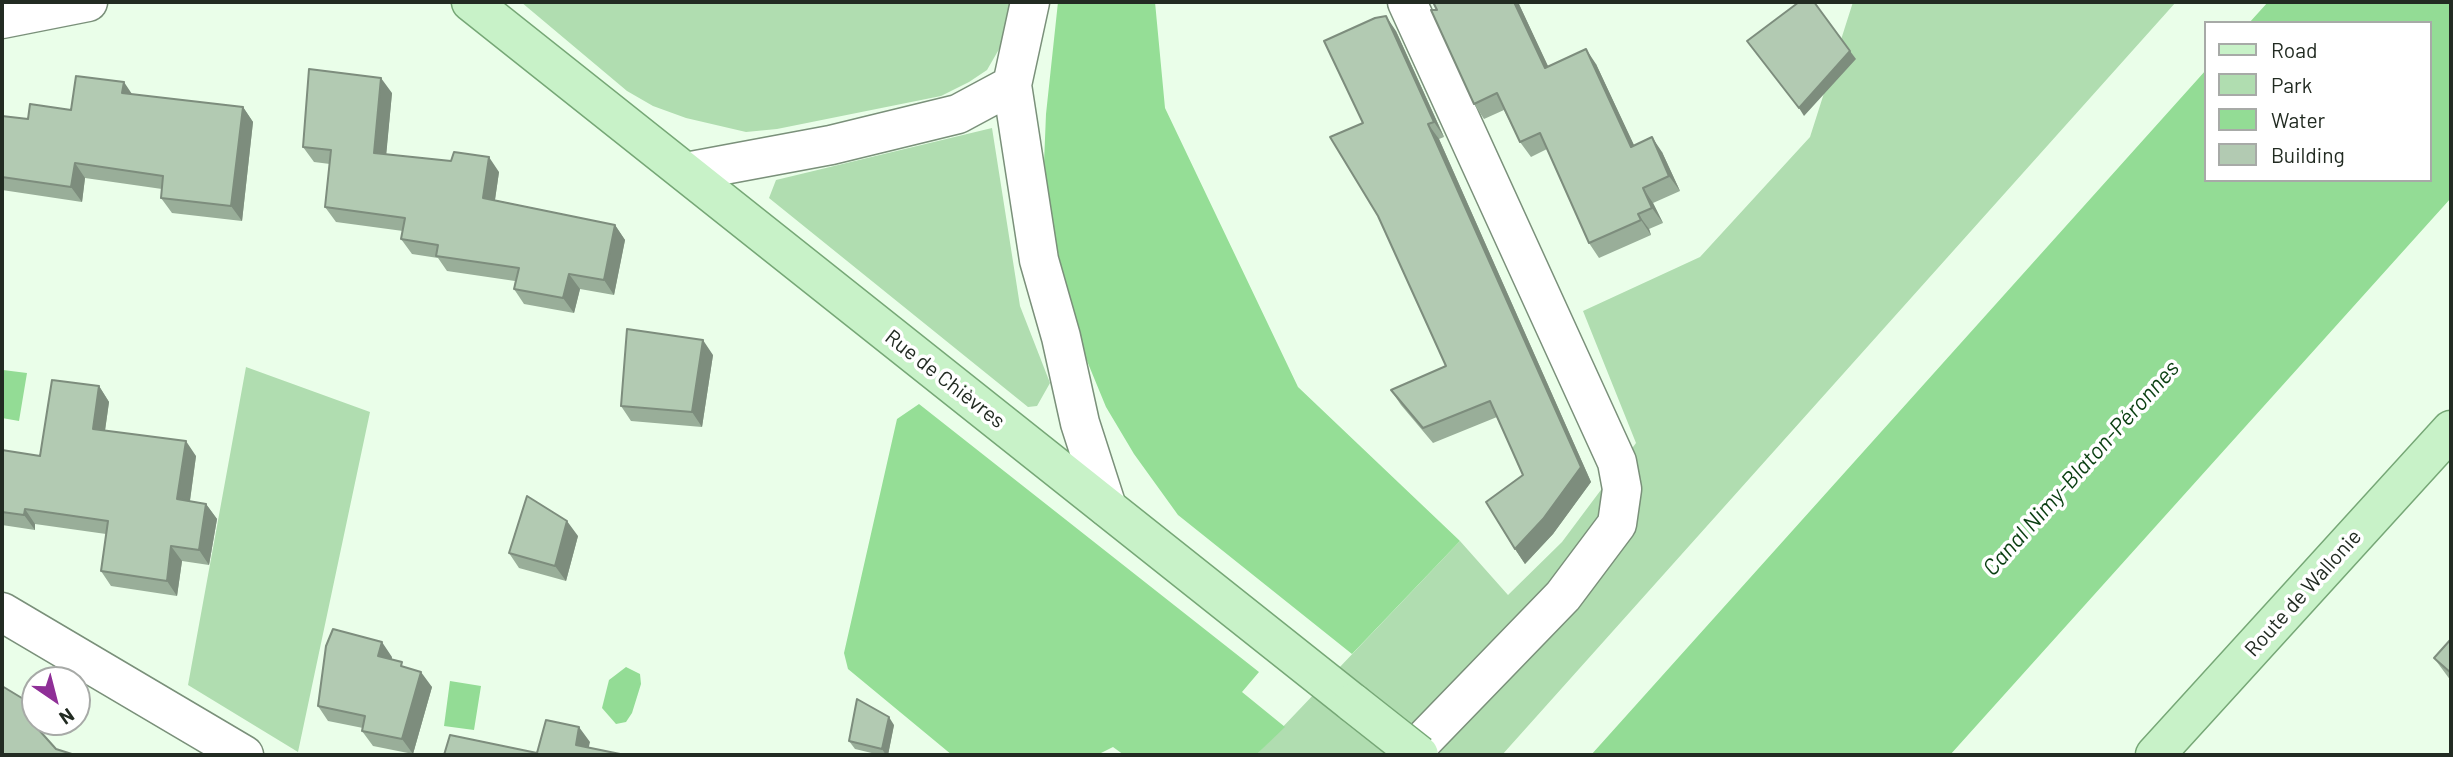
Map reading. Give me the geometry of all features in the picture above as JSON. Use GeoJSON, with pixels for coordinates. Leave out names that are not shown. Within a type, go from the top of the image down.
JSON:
{"type":"FeatureCollection","features":[{"type":"Feature","properties":{"kind":"main road","name":"Rue de Chièvres"},"geometry":{"type":"LineString","coordinates":[[471,2],[1419,755]]}},
{"type":"Feature","properties":{"kind":"main road","name":"Route de Wallonie"},"geometry":{"type":"LineString","coordinates":[[2155,755],[2451,430]]}},
{"type":"Feature","properties":{"kind":"street"},"geometry":{"type":"LineString","coordinates":[[2,19],[88,2]]}},
{"type":"Feature","properties":{"kind":"street"},"geometry":{"type":"LineString","coordinates":[[1030,2],[1012,85],[1039,260],[1061,337],[1080,422],[1107,507]]}},
{"type":"Feature","properties":{"kind":"street"},"geometry":{"type":"LineString","coordinates":[[1407,2],[1617,462],[1622,488],[1617,524],[1563,596],[1409,755]]}},
{"type":"Feature","properties":{"kind":"street"},"geometry":{"type":"LineString","coordinates":[[686,172],[831,145],[958,114],[1012,85]]}},
{"type":"Feature","properties":{"kind":"street"},"geometry":{"type":"LineString","coordinates":[[2,612],[244,755]]}},
{"type":"Feature","properties":{"kind":"green space"},"geometry":{"type":"Polygon","coordinates":[[[521,2],[1012,2],[1002,44],[987,70],[941,96],[777,129],[746,132],[686,118],[653,106],[627,91],[521,2]]]}},
{"type":"Feature","properties":{"kind":"green space"},"geometry":{"type":"Polygon","coordinates":[[[1853,2],[2176,2],[1502,755],[1256,755],[1460,541],[1508,595],[1562,542],[1636,443],[1583,311],[1700,257],[1810,137],[1853,2]]]}},
{"type":"Feature","properties":{"kind":"green space"},"geometry":{"type":"Polygon","coordinates":[[[992,128],[1020,306],[1050,383],[1037,406],[1028,407],[769,198],[776,180],[992,128]]]}},
{"type":"Feature","properties":{"kind":"green space"},"geometry":{"type":"Polygon","coordinates":[[[246,367],[370,412],[298,752],[188,685],[246,367]]]}},
{"type":"Feature","properties":{"kind":"shaded area"},"geometry":{"type":"Polygon","coordinates":[[[1058,2],[1155,2],[1165,108],[1298,387],[1460,541],[1352,654],[1178,515],[1134,454],[1106,407],[1085,356],[1071,308],[1043,188],[1046,114],[1058,2]]]}},
{"type":"Feature","properties":{"kind":"shaded area"},"geometry":{"type":"Polygon","coordinates":[[[919,404],[1259,672],[1242,692],[1285,727],[1256,755],[1124,755],[1113,747],[1097,755],[952,755],[848,669],[844,653],[897,419],[919,404]]]}},
{"type":"Feature","properties":{"kind":"water","name":"Canal Nimy-Blaton-Péronnes"},"geometry":{"type":"Polygon","coordinates":[[[2268,2],[2451,2],[2451,198],[1950,755],[1591,755],[2204,72],[2204,182],[2432,182],[2432,21],[2251,21],[2268,2]]]}},
{"type":"Feature","properties":{"kind":"water"},"geometry":{"type":"Polygon","coordinates":[[[3,370],[27,373],[19,421],[2,418],[3,370]]]}},
{"type":"Feature","properties":{"kind":"water"},"geometry":{"type":"Polygon","coordinates":[[[626,667],[640,674],[641,684],[632,713],[626,722],[616,724],[602,708],[609,680],[626,667]]]}},
{"type":"Feature","properties":{"kind":"water"},"geometry":{"type":"Polygon","coordinates":[[[450,681],[481,686],[474,730],[444,726],[450,681]]]}},
{"type":"Feature","properties":{"kind":"building"},"geometry":{"type":"Polygon","coordinates":[[[1433,2],[1514,2],[1545,68],[1586,49],[1631,147],[1652,137],[1669,176],[1643,188],[1652,208],[1638,214],[1641,220],[1589,243],[1540,133],[1520,142],[1497,93],[1474,104],[1431,10],[1437,10],[1433,2]]]}},
{"type":"Feature","properties":{"kind":"building"},"geometry":{"type":"Polygon","coordinates":[[[1799,2],[1814,2],[1850,51],[1799,108],[1747,41],[1799,2]]]}},
{"type":"Feature","properties":{"kind":"building"},"geometry":{"type":"Polygon","coordinates":[[[1386,16],[1434,122],[1428,124],[1581,467],[1543,519],[1515,549],[1486,502],[1523,475],[1490,401],[1423,428],[1391,390],[1446,366],[1378,216],[1330,137],[1363,123],[1324,41],[1375,18],[1386,16]]]}},
{"type":"Feature","properties":{"kind":"building"},"geometry":{"type":"Polygon","coordinates":[[[309,69],[381,78],[374,153],[451,161],[454,152],[489,157],[483,198],[615,225],[604,280],[569,274],[563,298],[514,289],[519,268],[436,256],[438,245],[401,239],[405,218],[325,207],[331,150],[303,147],[309,69]]]}},
{"type":"Feature","properties":{"kind":"building"},"geometry":{"type":"Polygon","coordinates":[[[76,76],[124,82],[122,93],[243,107],[231,206],[161,198],[163,176],[75,163],[71,187],[2,177],[2,116],[28,119],[30,104],[71,110],[76,76]]]}},
{"type":"Feature","properties":{"kind":"building"},"geometry":{"type":"Polygon","coordinates":[[[627,329],[703,340],[692,412],[621,406],[627,329]]]}},
{"type":"Feature","properties":{"kind":"building"},"geometry":{"type":"Polygon","coordinates":[[[52,380],[99,386],[93,429],[186,441],[177,499],[206,504],[199,550],[171,546],[167,581],[101,571],[108,521],[25,509],[24,515],[2,512],[2,450],[40,456],[52,380]]]}},
{"type":"Feature","properties":{"kind":"building"},"geometry":{"type":"Polygon","coordinates":[[[527,496],[567,521],[555,566],[509,553],[527,496]]]}},
{"type":"Feature","properties":{"kind":"building"},"geometry":{"type":"Polygon","coordinates":[[[333,629],[382,642],[378,656],[402,662],[401,666],[421,672],[402,739],[362,731],[365,716],[318,706],[326,646],[333,629]]]}},
{"type":"Feature","properties":{"kind":"building"},"geometry":{"type":"Polygon","coordinates":[[[2451,639],[2451,673],[2434,658],[2451,639]]]}},
{"type":"Feature","properties":{"kind":"building"},"geometry":{"type":"Polygon","coordinates":[[[2,686],[21,698],[21,736],[44,736],[56,749],[75,755],[2,755],[2,686]]]}},
{"type":"Feature","properties":{"kind":"building"},"geometry":{"type":"Polygon","coordinates":[[[857,699],[889,717],[882,749],[849,741],[857,699]]]}},
{"type":"Feature","properties":{"kind":"building"},"geometry":{"type":"Polygon","coordinates":[[[546,720],[579,727],[576,745],[625,755],[444,755],[450,735],[537,753],[546,720]]]}}]}
